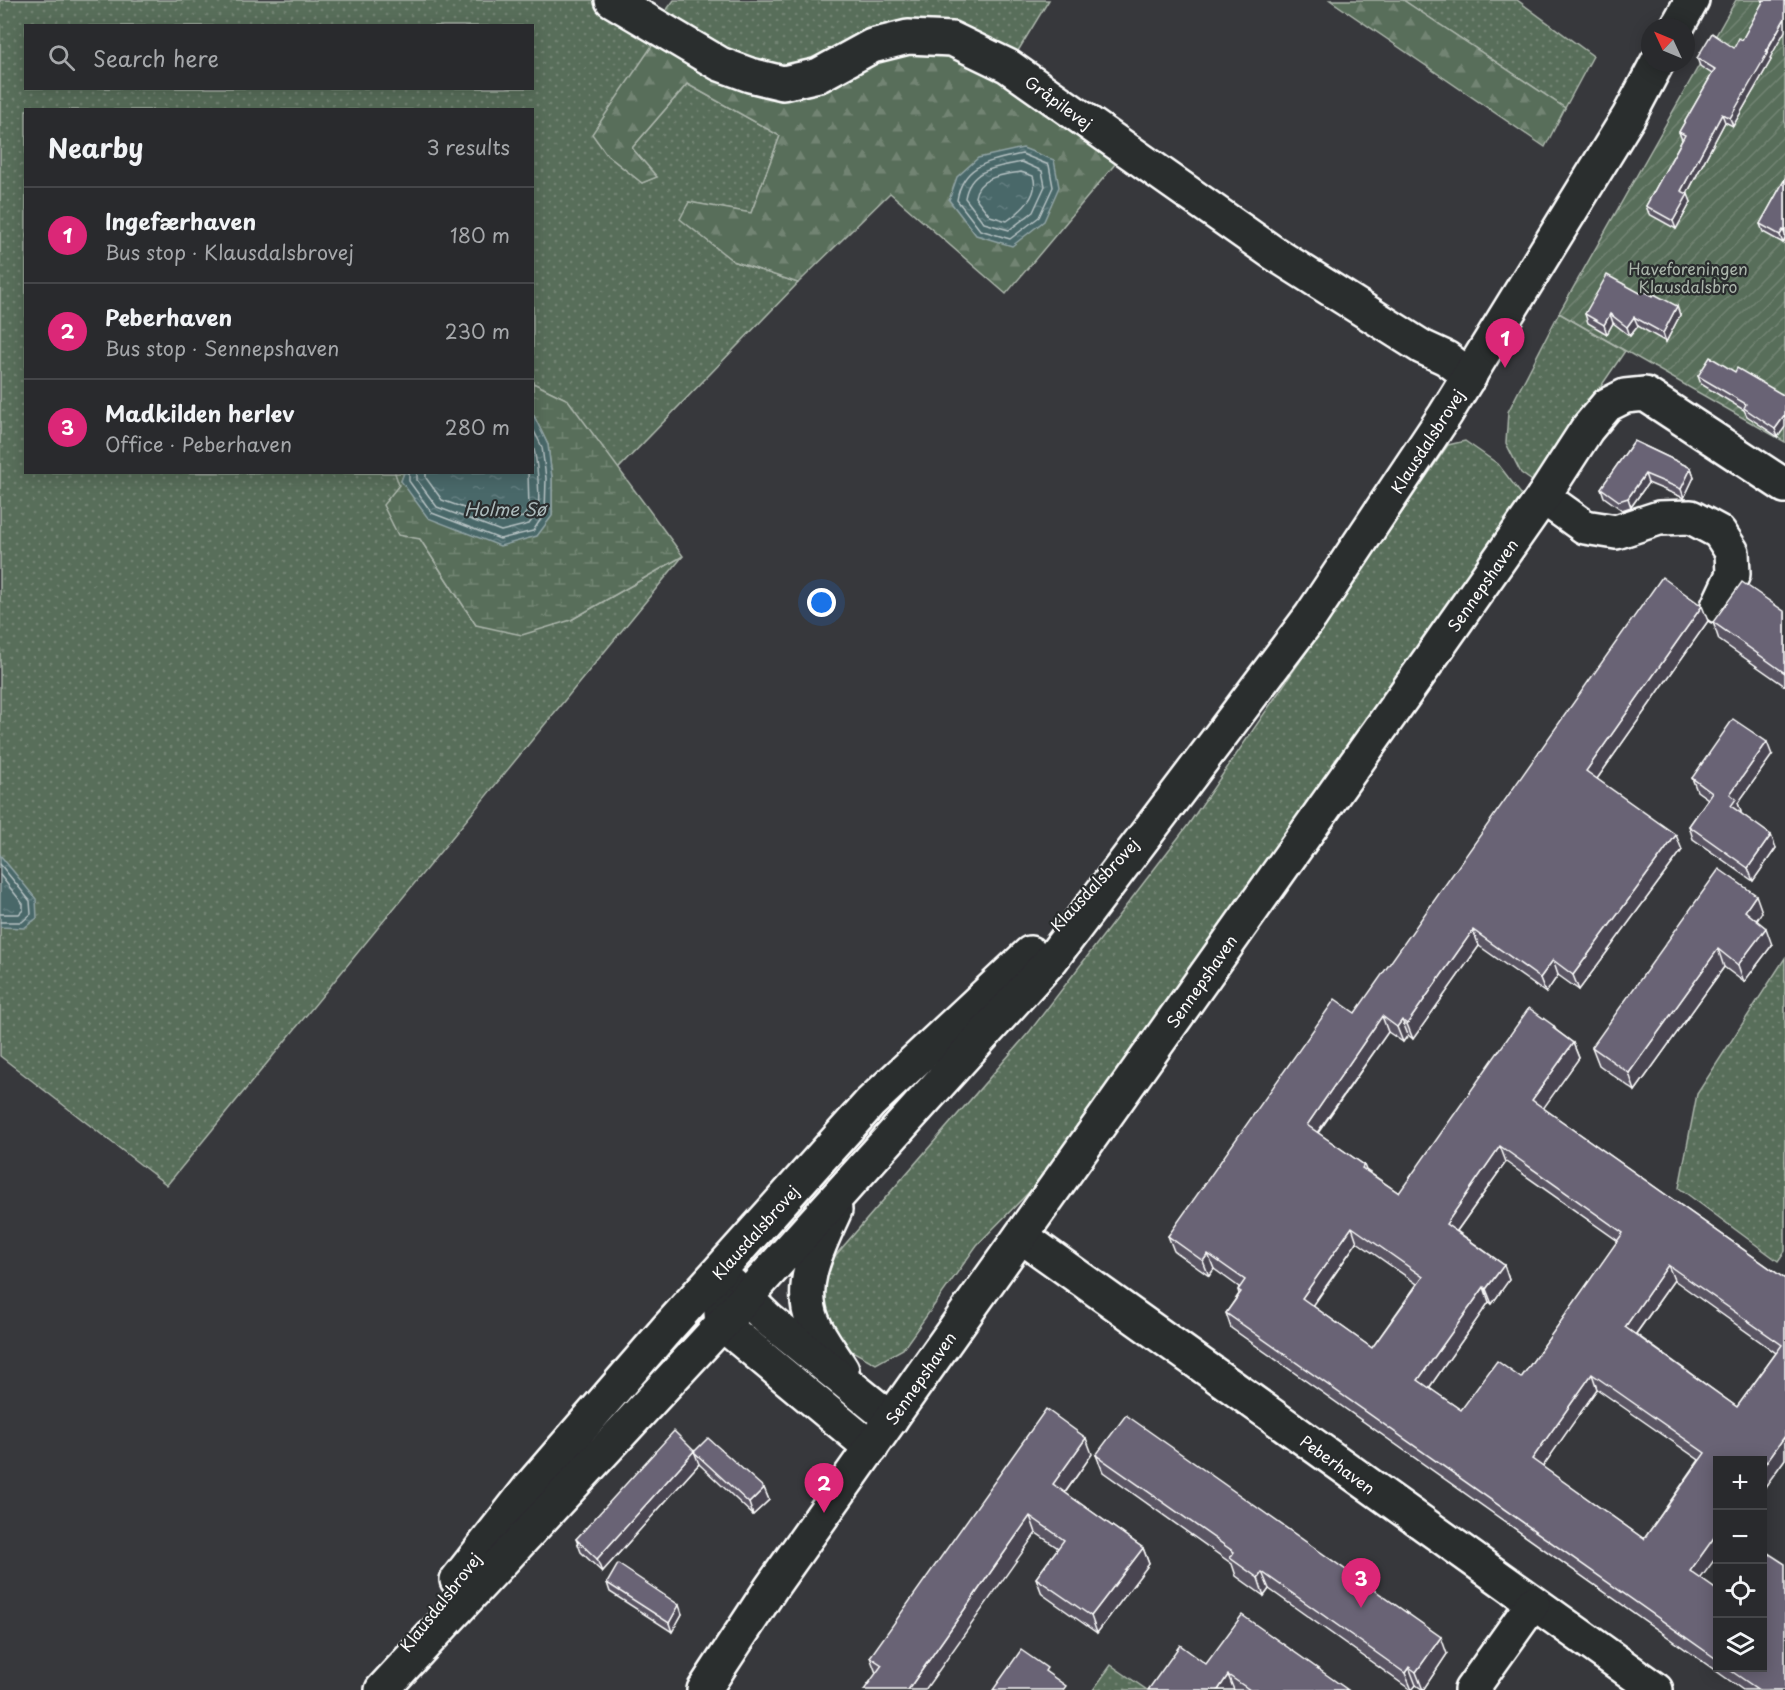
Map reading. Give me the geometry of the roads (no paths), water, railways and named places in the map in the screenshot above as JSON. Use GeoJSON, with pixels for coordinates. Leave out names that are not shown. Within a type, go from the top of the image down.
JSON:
{"type":"FeatureCollection","features":[{"type":"Feature","properties":{"kind":"street","name":"Gråpilevej"},"geometry":{"type":"LineString","coordinates":[[612,0],[720,64],[783,83],[819,75],[872,46],[908,37],[952,39],[1008,66],[1272,252],[1422,346],[1446,358],[1470,376]]}},
{"type":"Feature","properties":{"kind":"street"},"geometry":{"type":"LineString","coordinates":[[1682,18],[1692,0]]}},
{"type":"Feature","properties":{"kind":"street","name":"Klausdalsbrovej"},"geometry":{"type":"LineString","coordinates":[[382,1690],[722,1324],[1051,960],[1311,616],[1470,376],[1629,116],[1652,72]]}},
{"type":"Feature","properties":{"kind":"street","name":"Sennepshaven"},"geometry":{"type":"LineString","coordinates":[[704,1690],[771,1588],[1543,497],[1587,429],[1607,405],[1624,396],[1645,394],[1785,486]]}},
{"type":"Feature","properties":{"kind":"street"},"geometry":{"type":"LineString","coordinates":[[1543,497],[1585,527],[1616,532],[1659,518],[1691,517],[1719,531],[1732,552],[1733,574],[1718,606]]}},
{"type":"Feature","properties":{"kind":"street","name":"Klausdalsbrovej"},"geometry":{"type":"LineString","coordinates":[[370,1690],[530,1487],[870,1103],[1017,967],[1170,802]]}},
{"type":"Feature","properties":{"kind":"street"},"geometry":{"type":"LineString","coordinates":[[843,1190],[812,1266],[807,1288],[813,1321],[854,1390]]}},
{"type":"Feature","properties":{"kind":"street","name":"Peberhaven"},"geometry":{"type":"LineString","coordinates":[[1021,1236],[1656,1690]]}},
{"type":"Feature","properties":{"kind":"street"},"geometry":{"type":"LineString","coordinates":[[718,1272],[770,1321],[891,1419]]}},
{"type":"Feature","properties":{"kind":"street"},"geometry":{"type":"LineString","coordinates":[[718,1272],[722,1324],[870,1448]]}},
{"type":"Feature","properties":{"kind":"street"},"geometry":{"type":"LineString","coordinates":[[1471,1690],[1533,1604]]}},
{"type":"Feature","properties":{"kind":"water"},"geometry":{"type":"Polygon","coordinates":[[[1023,148],[1054,160],[1059,187],[1044,221],[1012,246],[976,235],[949,200],[957,177],[978,158],[1023,148]]]}},
{"type":"Feature","properties":{"kind":"water","name":"Holme Sø"},"geometry":{"type":"Polygon","coordinates":[[[534,416],[548,445],[552,478],[552,516],[537,536],[500,546],[428,518],[401,481],[404,474],[534,474],[534,416]]]}},
{"type":"Feature","properties":{"kind":"water"},"geometry":{"type":"Polygon","coordinates":[[[0,855],[36,899],[37,918],[24,928],[0,927],[0,855]]]}},
{"type":"Feature","properties":{"kind":"place","name":"Ingefærhaven"},"geometry":{"type":"Point","coordinates":[1505,368]}},
{"type":"Feature","properties":{"kind":"place","name":"Peberhaven"},"geometry":{"type":"Point","coordinates":[824,1513]}},
{"type":"Feature","properties":{"kind":"place","name":"Madkilden herlev"},"geometry":{"type":"Point","coordinates":[1361,1608]}},
{"type":"Feature","properties":{"kind":"park label","name":"Haveforeningen Klausdalsbro"},"geometry":{"type":"Point","coordinates":[1688,277]}}]}
